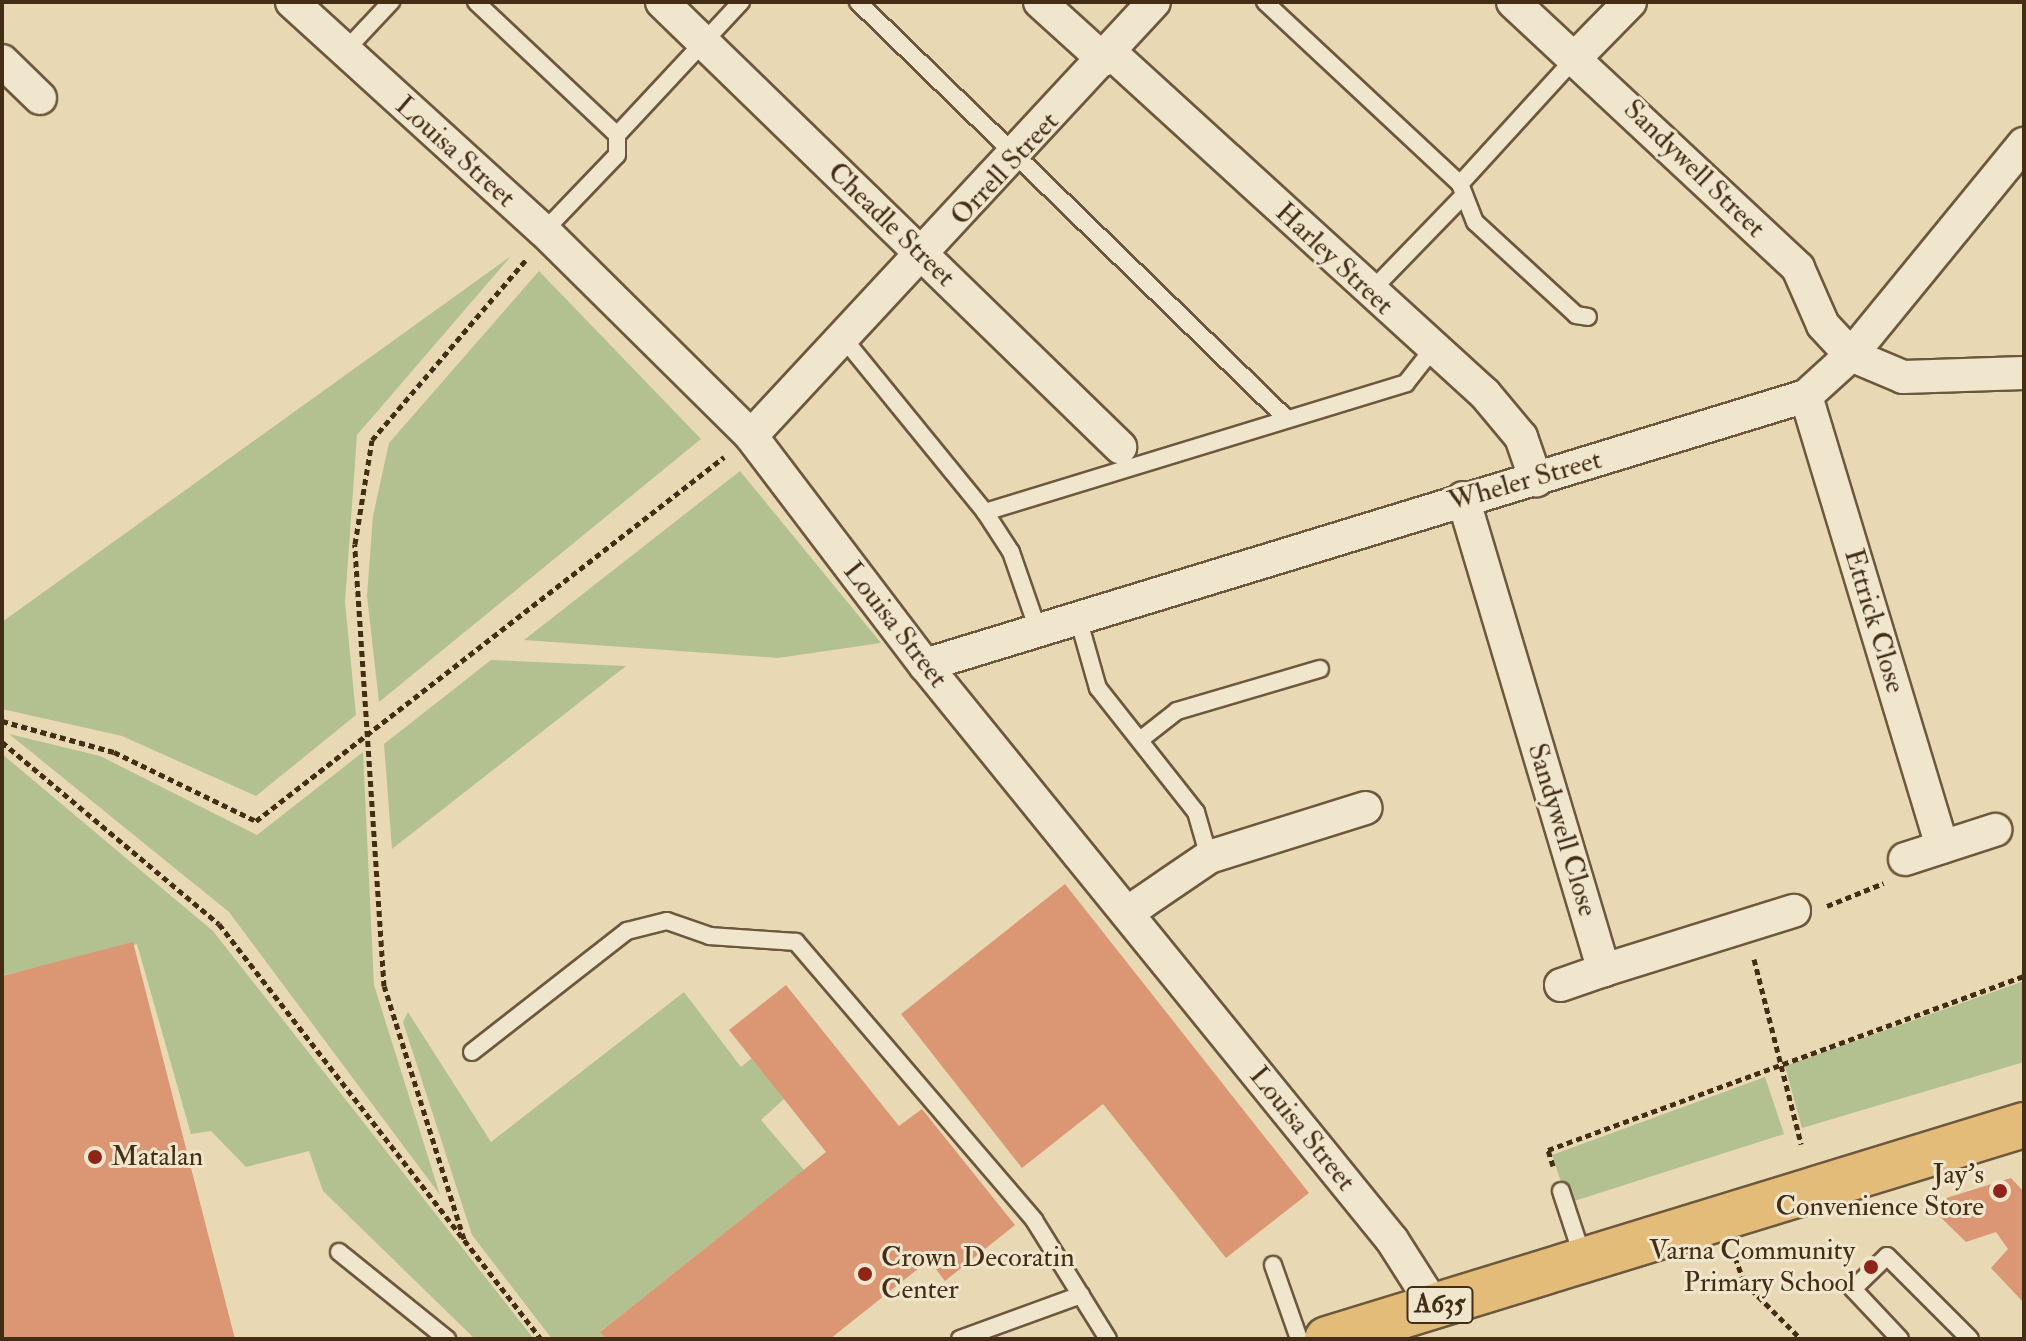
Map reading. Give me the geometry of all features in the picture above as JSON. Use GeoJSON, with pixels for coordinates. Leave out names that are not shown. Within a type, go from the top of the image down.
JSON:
{"type":"FeatureCollection","features":[{"type":"Feature","properties":{"kind":"highway","name":"A635"},"geometry":{"type":"LineString","coordinates":[[1327,1339],[1584,1261],[2018,1137]]}},
{"type":"Feature","properties":{"kind":"street","name":"Louisa Street"},"geometry":{"type":"LineString","coordinates":[[292,2],[546,233],[751,436],[925,665],[1392,1240],[1434,1306]]}},
{"type":"Feature","properties":{"kind":"street","name":"Cheadle Street"},"geometry":{"type":"LineString","coordinates":[[662,2],[923,256],[1124,458]]}},
{"type":"Feature","properties":{"kind":"street","name":"Harley Street"},"geometry":{"type":"LineString","coordinates":[[1040,2],[1107,56],[1432,350],[1521,437],[1536,480]]}},
{"type":"Feature","properties":{"kind":"street","name":"Orrell Street"},"geometry":{"type":"LineString","coordinates":[[751,436],[1020,155],[1154,2]]}},
{"type":"Feature","properties":{"kind":"street","name":"Sandywell Street"},"geometry":{"type":"LineString","coordinates":[[1513,2],[1576,57],[1798,268],[1823,325],[1851,355]]}},
{"type":"Feature","properties":{"kind":"street"},"geometry":{"type":"LineString","coordinates":[[1576,57],[1630,2]]}},
{"type":"Feature","properties":{"kind":"street"},"geometry":{"type":"LineString","coordinates":[[2,61],[40,98]]}},
{"type":"Feature","properties":{"kind":"street","name":"Wheler Street"},"geometry":{"type":"LineString","coordinates":[[925,665],[1463,498],[1536,480],[1806,396],[1851,355],[2024,144]]}},
{"type":"Feature","properties":{"kind":"street"},"geometry":{"type":"LineString","coordinates":[[1851,355],[1903,377],[2024,373]]}},
{"type":"Feature","properties":{"kind":"street","name":"Ettrick Close"},"geometry":{"type":"LineString","coordinates":[[1806,396],[1942,847]]}},
{"type":"Feature","properties":{"kind":"street","name":"Sandywell Close"},"geometry":{"type":"LineString","coordinates":[[1463,498],[1604,970]]}},
{"type":"Feature","properties":{"kind":"street"},"geometry":{"type":"LineString","coordinates":[[1127,913],[1209,857],[1365,808]]}},
{"type":"Feature","properties":{"kind":"street"},"geometry":{"type":"LineString","coordinates":[[1905,859],[1995,830]]}},
{"type":"Feature","properties":{"kind":"street"},"geometry":{"type":"LineString","coordinates":[[1561,985],[1794,911]]}},
{"type":"Feature","properties":{"kind":"lane"},"geometry":{"type":"LineString","coordinates":[[344,52],[391,2]]}},
{"type":"Feature","properties":{"kind":"lane"},"geometry":{"type":"LineString","coordinates":[[476,2],[617,135]]}},
{"type":"Feature","properties":{"kind":"lane"},"geometry":{"type":"LineString","coordinates":[[546,233],[617,155],[617,135],[741,2]]}},
{"type":"Feature","properties":{"kind":"lane"},"geometry":{"type":"LineString","coordinates":[[858,2],[1020,155],[1287,419]]}},
{"type":"Feature","properties":{"kind":"lane"},"geometry":{"type":"LineString","coordinates":[[1265,2],[1462,189],[1475,222],[1576,315],[1588,317]]}},
{"type":"Feature","properties":{"kind":"lane"},"geometry":{"type":"LineString","coordinates":[[1370,292],[1576,57]]}},
{"type":"Feature","properties":{"kind":"lane"},"geometry":{"type":"LineString","coordinates":[[844,339],[985,512],[1011,552],[1038,630]]}},
{"type":"Feature","properties":{"kind":"lane"},"geometry":{"type":"LineString","coordinates":[[985,512],[1124,458],[1287,419],[1406,383],[1432,350]]}},
{"type":"Feature","properties":{"kind":"lane"},"geometry":{"type":"LineString","coordinates":[[1078,618],[1098,688],[1196,812],[1209,857]]}},
{"type":"Feature","properties":{"kind":"lane"},"geometry":{"type":"LineString","coordinates":[[1140,740],[1177,711],[1320,669]]}},
{"type":"Feature","properties":{"kind":"lane"},"geometry":{"type":"LineString","coordinates":[[472,1052],[627,931],[667,921],[710,936],[796,942],[1034,1220],[1108,1339]]}},
{"type":"Feature","properties":{"kind":"lane"},"geometry":{"type":"LineString","coordinates":[[1561,1191],[1584,1261]]}},
{"type":"Feature","properties":{"kind":"lane"},"geometry":{"type":"LineString","coordinates":[[339,1252],[447,1339]]}},
{"type":"Feature","properties":{"kind":"lane"},"geometry":{"type":"LineString","coordinates":[[1900,1339],[1853,1289],[1887,1256],[1970,1339]]}},
{"type":"Feature","properties":{"kind":"lane"},"geometry":{"type":"LineString","coordinates":[[1273,1265],[1299,1339]]}},
{"type":"Feature","properties":{"kind":"lane"},"geometry":{"type":"LineString","coordinates":[[960,1339],[1081,1295]]}},
{"type":"Feature","properties":{"kind":"path"},"geometry":{"type":"LineString","coordinates":[[464,1239],[384,986],[355,544],[372,440],[546,233]]}},
{"type":"Feature","properties":{"kind":"path"},"geometry":{"type":"LineString","coordinates":[[2,721],[114,752],[256,821],[369,728],[751,436]]}},
{"type":"Feature","properties":{"kind":"path"},"geometry":{"type":"LineString","coordinates":[[2,742],[219,924],[541,1339]]}},
{"type":"Feature","properties":{"kind":"path"},"geometry":{"type":"LineString","coordinates":[[1794,911],[1883,885],[1905,859]]}},
{"type":"Feature","properties":{"kind":"path"},"geometry":{"type":"LineString","coordinates":[[1745,926],[1801,1144]]}},
{"type":"Feature","properties":{"kind":"path"},"geometry":{"type":"LineString","coordinates":[[1561,1191],[1548,1150],[2024,976]]}},
{"type":"Feature","properties":{"kind":"path"},"geometry":{"type":"LineString","coordinates":[[1735,1256],[1744,1282],[1801,1339]]}},
{"type":"Feature","properties":{"kind":"green space"},"geometry":{"type":"Polygon","coordinates":[[[511,256],[357,435],[345,602],[356,715],[256,796],[122,736],[2,709],[2,622],[511,256]]]}},
{"type":"Feature","properties":{"kind":"green space"},"geometry":{"type":"Polygon","coordinates":[[[539,271],[701,439],[379,702],[367,596],[373,516],[389,443],[539,271]]]}},
{"type":"Feature","properties":{"kind":"green space"},"geometry":{"type":"Polygon","coordinates":[[[740,471],[881,643],[778,658],[524,640],[740,471]]]}},
{"type":"Feature","properties":{"kind":"green space"},"geometry":{"type":"Polygon","coordinates":[[[491,660],[626,666],[392,849],[384,744],[491,660]]]}},
{"type":"Feature","properties":{"kind":"green space"},"geometry":{"type":"Polygon","coordinates":[[[9,734],[100,756],[257,835],[363,752],[374,985],[440,1195],[229,912],[9,734]]]}},
{"type":"Feature","properties":{"kind":"green space"},"geometry":{"type":"Polygon","coordinates":[[[2,754],[213,931],[534,1339],[475,1339],[323,1191],[309,1151],[246,1167],[211,1131],[191,1134],[137,944],[4,975],[2,754]]]}},
{"type":"Feature","properties":{"kind":"green space"},"geometry":{"type":"Polygon","coordinates":[[[2024,981],[2024,1062],[1802,1128],[1785,1066],[2024,981]]]}},
{"type":"Feature","properties":{"kind":"green space"},"geometry":{"type":"Polygon","coordinates":[[[684,992],[741,1067],[752,1058],[784,1099],[761,1120],[804,1170],[601,1331],[606,1339],[552,1339],[472,1235],[403,1022],[408,1012],[491,1142],[684,992]]]}},
{"type":"Feature","properties":{"kind":"green space"},"geometry":{"type":"Polygon","coordinates":[[[1765,1077],[1784,1134],[1568,1203],[1552,1155],[1765,1077]]]}},
{"type":"Feature","properties":{"kind":"building"},"geometry":{"type":"Polygon","coordinates":[[[1065,884],[1309,1193],[1226,1258],[1103,1104],[1022,1168],[901,1014],[1065,884]]]}},
{"type":"Feature","properties":{"kind":"building","name":"Matalan"},"geometry":{"type":"Polygon","coordinates":[[[133,942],[235,1339],[2,1339],[2,976],[133,942]]]}},
{"type":"Feature","properties":{"kind":"building"},"geometry":{"type":"Polygon","coordinates":[[[786,985],[899,1126],[922,1109],[1015,1225],[945,1281],[929,1260],[830,1339],[606,1339],[600,1332],[826,1152],[729,1030],[786,985]]]}},
{"type":"Feature","properties":{"kind":"building"},"geometry":{"type":"Polygon","coordinates":[[[2011,1178],[2024,1192],[2024,1303],[1991,1268],[2008,1249],[1996,1232],[1966,1242],[1927,1204],[2011,1178]]]}},
{"type":"Feature","properties":{"kind":"place","name":"Matalan"},"geometry":{"type":"Point","coordinates":[95,1157]}},
{"type":"Feature","properties":{"kind":"place","name":"Jay's Convenience Store"},"geometry":{"type":"Point","coordinates":[2000,1191]}},
{"type":"Feature","properties":{"kind":"place","name":"Varna Community Primary School"},"geometry":{"type":"Point","coordinates":[1871,1267]}},
{"type":"Feature","properties":{"kind":"place","name":"Crown Decoratin Center"},"geometry":{"type":"Point","coordinates":[865,1274]}}]}
